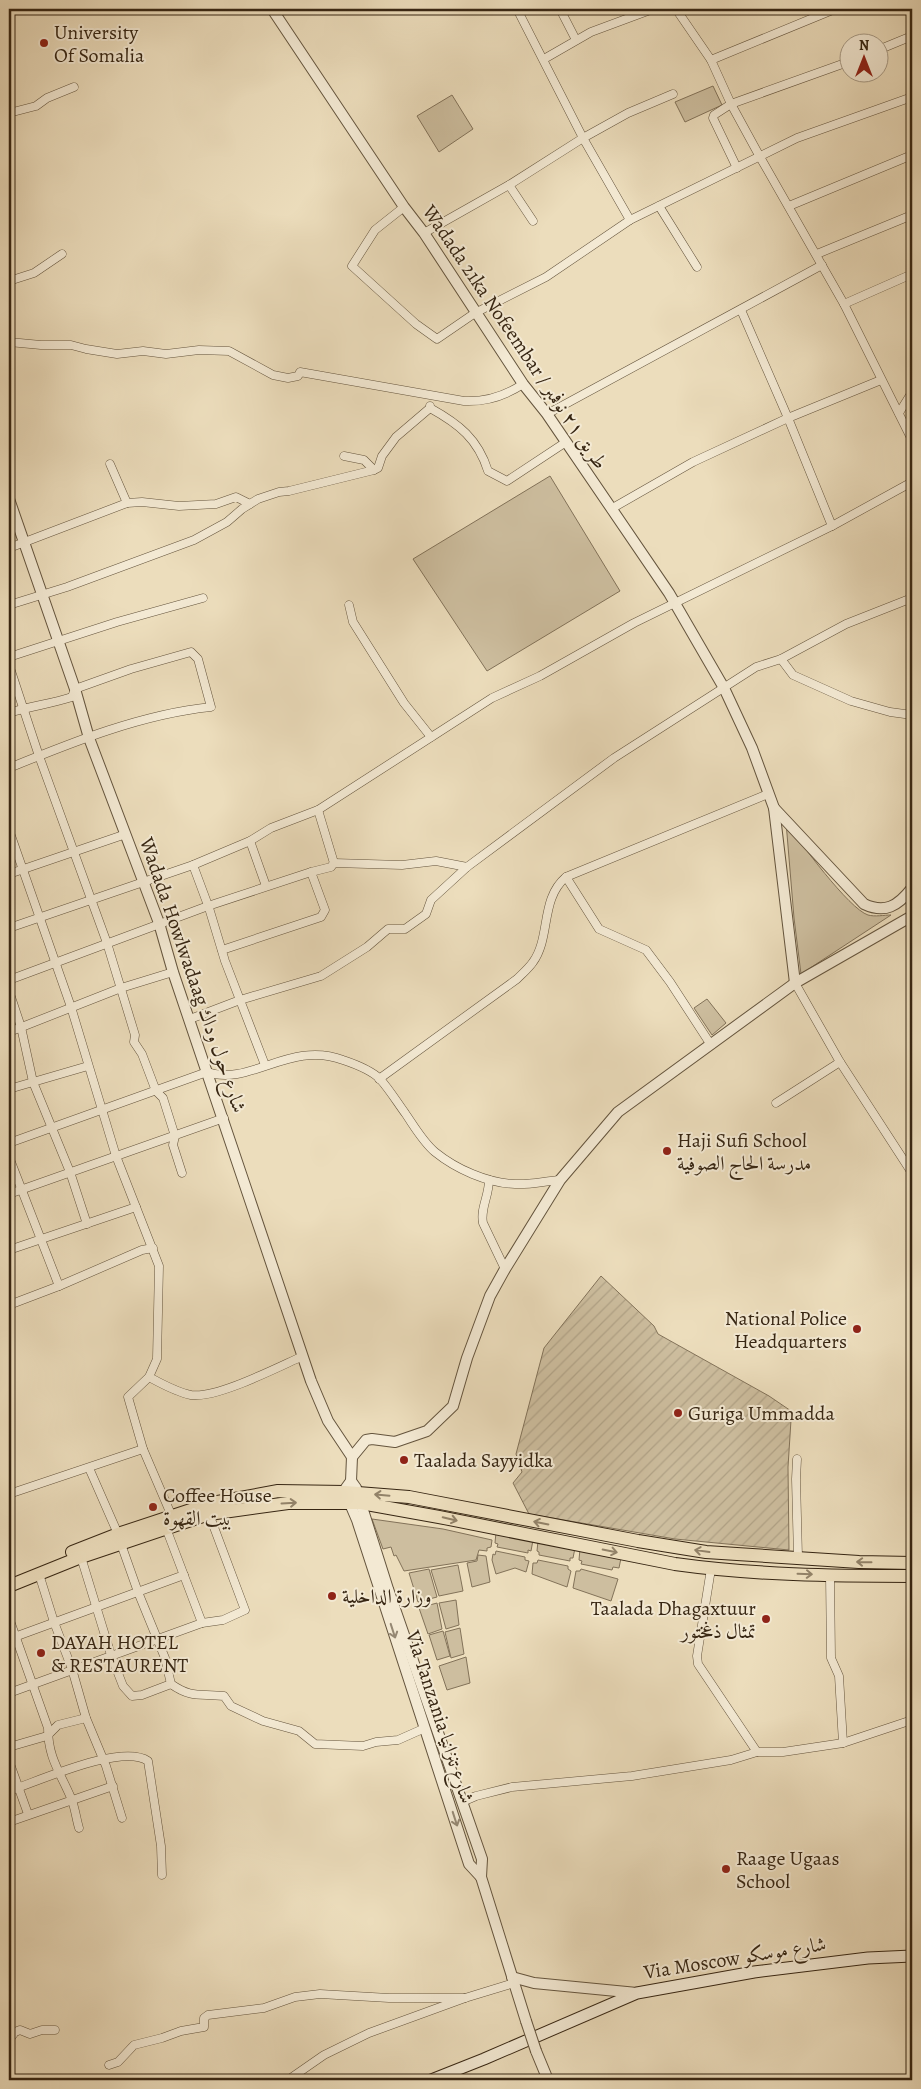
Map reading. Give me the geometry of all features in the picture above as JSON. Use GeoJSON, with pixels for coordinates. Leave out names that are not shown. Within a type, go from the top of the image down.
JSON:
{"type":"FeatureCollection","features":[{"type":"Feature","properties":{"kind":"highway"},"geometry":{"type":"LineString","coordinates":[[171,1523],[212,1503],[278,1492],[353,1494],[502,1523],[676,1564],[711,1569],[770,1573],[912,1576]]}},
{"type":"Feature","properties":{"kind":"highway"},"geometry":{"type":"LineString","coordinates":[[9,1576],[171,1523],[209,1514],[353,1494]]}},
{"type":"Feature","properties":{"kind":"highway"},"geometry":{"type":"LineString","coordinates":[[502,1523],[706,1552],[859,1562],[912,1563]]}},
{"type":"Feature","properties":{"kind":"highway"},"geometry":{"type":"LineString","coordinates":[[9,1586],[81,1558],[120,1539]]}},
{"type":"Feature","properties":{"kind":"highway"},"geometry":{"type":"LineString","coordinates":[[766,1557],[770,1573]]}},
{"type":"Feature","properties":{"kind":"main road","name":"Via Moscow شارع موسكو"},"geometry":{"type":"LineString","coordinates":[[431,2080],[637,1993],[754,1972],[868,1958],[912,1956]]}},
{"type":"Feature","properties":{"kind":"street","name":"Wadada 21ka Nofeembar / طريق ٢١ نوفمبر"},"geometry":{"type":"LineString","coordinates":[[272,9],[404,207],[424,233],[523,384],[547,414],[675,604],[724,688],[752,748],[774,808]]}},
{"type":"Feature","properties":{"kind":"street"},"geometry":{"type":"LineString","coordinates":[[517,9],[583,138],[630,220]]}},
{"type":"Feature","properties":{"kind":"street"},"geometry":{"type":"LineString","coordinates":[[560,9],[576,40]]}},
{"type":"Feature","properties":{"kind":"street"},"geometry":{"type":"LineString","coordinates":[[544,59],[591,32],[653,9]]}},
{"type":"Feature","properties":{"kind":"street"},"geometry":{"type":"LineString","coordinates":[[710,60],[835,9]]}},
{"type":"Feature","properties":{"kind":"street"},"geometry":{"type":"LineString","coordinates":[[679,10],[710,60],[760,157],[817,254],[912,440]]}},
{"type":"Feature","properties":{"kind":"street"},"geometry":{"type":"LineString","coordinates":[[888,46],[912,36]]}},
{"type":"Feature","properties":{"kind":"street"},"geometry":{"type":"LineString","coordinates":[[737,168],[713,118],[717,112],[731,104],[838,66]]}},
{"type":"Feature","properties":{"kind":"street"},"geometry":{"type":"LineString","coordinates":[[9,113],[36,106],[47,98],[74,87]]}},
{"type":"Feature","properties":{"kind":"street"},"geometry":{"type":"LineString","coordinates":[[424,233],[509,185],[583,138],[628,113],[672,94]]}},
{"type":"Feature","properties":{"kind":"street"},"geometry":{"type":"LineString","coordinates":[[404,207],[374,230],[352,266],[416,324],[435,338],[475,313],[546,277],[630,220],[797,138],[912,97]]}},
{"type":"Feature","properties":{"kind":"street"},"geometry":{"type":"LineString","coordinates":[[789,206],[912,155]]}},
{"type":"Feature","properties":{"kind":"street"},"geometry":{"type":"LineString","coordinates":[[509,185],[533,221]]}},
{"type":"Feature","properties":{"kind":"street"},"geometry":{"type":"LineString","coordinates":[[659,206],[697,267]]}},
{"type":"Feature","properties":{"kind":"street"},"geometry":{"type":"LineString","coordinates":[[817,254],[912,215]]}},
{"type":"Feature","properties":{"kind":"street"},"geometry":{"type":"LineString","coordinates":[[9,281],[34,273],[62,254]]}},
{"type":"Feature","properties":{"kind":"street"},"geometry":{"type":"LineString","coordinates":[[547,414],[822,265]]}},
{"type":"Feature","properties":{"kind":"street"},"geometry":{"type":"LineString","coordinates":[[844,304],[912,274]]}},
{"type":"Feature","properties":{"kind":"street"},"geometry":{"type":"LineString","coordinates":[[741,310],[832,526]]}},
{"type":"Feature","properties":{"kind":"street"},"geometry":{"type":"LineString","coordinates":[[9,342],[71,345],[117,354],[143,351],[166,354],[199,350],[229,351],[273,375],[293,378],[298,376],[300,372],[474,402],[486,400],[514,390],[523,384]]}},
{"type":"Feature","properties":{"kind":"street"},"geometry":{"type":"LineString","coordinates":[[611,509],[693,462],[788,418],[881,380]]}},
{"type":"Feature","properties":{"kind":"street"},"geometry":{"type":"LineString","coordinates":[[899,413],[912,392]]}},
{"type":"Feature","properties":{"kind":"street"},"geometry":{"type":"LineString","coordinates":[[9,605],[42,595],[194,540],[227,522],[250,504],[279,492],[289,492],[374,470],[378,468],[382,456],[396,437],[430,408],[432,396]]}},
{"type":"Feature","properties":{"kind":"street"},"geometry":{"type":"LineString","coordinates":[[430,408],[465,432],[481,450],[488,471],[507,481],[566,442]]}},
{"type":"Feature","properties":{"kind":"street"},"geometry":{"type":"LineString","coordinates":[[344,456],[364,460],[374,470]]}},
{"type":"Feature","properties":{"kind":"street"},"geometry":{"type":"LineString","coordinates":[[110,464],[127,503]]}},
{"type":"Feature","properties":{"kind":"street"},"geometry":{"type":"LineString","coordinates":[[9,928],[193,865],[250,840],[271,828],[318,810],[492,698],[540,676],[634,623],[832,526],[912,482]]}},
{"type":"Feature","properties":{"kind":"street"},"geometry":{"type":"LineString","coordinates":[[9,548],[127,503],[142,502],[179,506],[216,504],[236,497],[250,504]]}},
{"type":"Feature","properties":{"kind":"street","name":"Wadada Howlwadaag شارع حول وداك"},"geometry":{"type":"LineString","coordinates":[[9,499],[75,689],[89,738],[159,923],[173,972],[303,1356],[328,1421],[352,1457]]}},
{"type":"Feature","properties":{"kind":"street"},"geometry":{"type":"LineString","coordinates":[[9,657],[203,598]]}},
{"type":"Feature","properties":{"kind":"street"},"geometry":{"type":"LineString","coordinates":[[190,1019],[240,1000],[322,976],[368,946],[388,929],[405,929],[426,914],[431,900],[467,867],[614,758],[756,667],[781,659],[846,624],[912,598]]}},
{"type":"Feature","properties":{"kind":"street"},"geometry":{"type":"LineString","coordinates":[[349,605],[353,622],[404,703],[431,737]]}},
{"type":"Feature","properties":{"kind":"street"},"geometry":{"type":"LineString","coordinates":[[9,713],[24,708],[47,705],[72,697],[75,689],[131,669],[191,652],[198,659],[211,707],[187,710],[148,719],[89,738],[9,768]]}},
{"type":"Feature","properties":{"kind":"street"},"geometry":{"type":"LineString","coordinates":[[781,659],[793,675],[851,701],[890,712],[912,715]]}},
{"type":"Feature","properties":{"kind":"street"},"geometry":{"type":"LineString","coordinates":[[9,665],[39,756],[107,943],[135,1035],[134,1042],[142,1054],[156,1091],[163,1098],[175,1136],[173,1145],[182,1173]]}},
{"type":"Feature","properties":{"kind":"street"},"geometry":{"type":"LineString","coordinates":[[379,1078],[517,979],[533,962],[555,890],[566,877],[768,794]]}},
{"type":"Feature","properties":{"kind":"street"},"geometry":{"type":"LineString","coordinates":[[774,808],[864,904],[874,909],[886,909],[899,901],[912,888]]}},
{"type":"Feature","properties":{"kind":"street"},"geometry":{"type":"LineString","coordinates":[[774,808],[795,984],[840,1062],[912,1172]]}},
{"type":"Feature","properties":{"kind":"street"},"geometry":{"type":"LineString","coordinates":[[318,810],[334,863]]}},
{"type":"Feature","properties":{"kind":"street"},"geometry":{"type":"LineString","coordinates":[[9,830],[72,1007],[116,1156],[159,1266],[157,1359],[149,1377],[128,1397],[143,1450],[171,1523],[184,1575],[202,1623]]}},
{"type":"Feature","properties":{"kind":"street"},"geometry":{"type":"LineString","coordinates":[[9,874],[126,834]]}},
{"type":"Feature","properties":{"kind":"street"},"geometry":{"type":"LineString","coordinates":[[250,840],[266,886]]}},
{"type":"Feature","properties":{"kind":"street"},"geometry":{"type":"LineString","coordinates":[[9,980],[159,923],[266,886],[330,867],[334,863],[402,865],[436,861],[467,867]]}},
{"type":"Feature","properties":{"kind":"street"},"geometry":{"type":"LineString","coordinates":[[193,865],[222,950],[265,1065]]}},
{"type":"Feature","properties":{"kind":"street"},"geometry":{"type":"LineString","coordinates":[[222,950],[321,917],[325,910],[311,872]]}},
{"type":"Feature","properties":{"kind":"street"},"geometry":{"type":"LineString","coordinates":[[566,877],[599,929],[646,950],[670,982],[711,1045]]}},
{"type":"Feature","properties":{"kind":"street"},"geometry":{"type":"LineString","coordinates":[[352,1457],[366,1440],[395,1442],[427,1431],[453,1406],[485,1311],[505,1269],[560,1180],[618,1112],[795,984],[912,916]]}},
{"type":"Feature","properties":{"kind":"street"},"geometry":{"type":"LineString","coordinates":[[9,1032],[121,988],[173,972]]}},
{"type":"Feature","properties":{"kind":"street"},"geometry":{"type":"LineString","coordinates":[[9,992],[21,1027],[33,1082],[70,1172],[87,1224]]}},
{"type":"Feature","properties":{"kind":"street"},"geometry":{"type":"LineString","coordinates":[[9,1143],[207,1072],[220,1076],[309,1054],[326,1054],[357,1065],[379,1078],[434,1151],[456,1166],[490,1180],[516,1184],[560,1180]]}},
{"type":"Feature","properties":{"kind":"street"},"geometry":{"type":"LineString","coordinates":[[776,1103],[840,1062]]}},
{"type":"Feature","properties":{"kind":"street"},"geometry":{"type":"LineString","coordinates":[[9,1089],[88,1066]]}},
{"type":"Feature","properties":{"kind":"street"},"geometry":{"type":"LineString","coordinates":[[9,1194],[22,1191],[70,1172],[224,1118]]}},
{"type":"Feature","properties":{"kind":"street"},"geometry":{"type":"LineString","coordinates":[[9,1158],[59,1286]]}},
{"type":"Feature","properties":{"kind":"street"},"geometry":{"type":"LineString","coordinates":[[490,1180],[488,1198],[481,1215],[482,1223],[505,1269]]}},
{"type":"Feature","properties":{"kind":"street"},"geometry":{"type":"LineString","coordinates":[[9,1250],[136,1207]]}},
{"type":"Feature","properties":{"kind":"street"},"geometry":{"type":"LineString","coordinates":[[10,1303],[59,1286],[142,1250],[152,1248]]}},
{"type":"Feature","properties":{"kind":"street"},"geometry":{"type":"LineString","coordinates":[[149,1377],[176,1390],[192,1395],[203,1395],[224,1389],[303,1356]]}},
{"type":"Feature","properties":{"kind":"street"},"geometry":{"type":"LineString","coordinates":[[9,1494],[143,1450]]}},
{"type":"Feature","properties":{"kind":"street","name":"Via Tanzania شارع تنزانيا"},"geometry":{"type":"LineString","coordinates":[[352,1457],[353,1494],[469,1864],[481,1877]]}},
{"type":"Feature","properties":{"kind":"street"},"geometry":{"type":"LineString","coordinates":[[798,1459],[796,1479],[798,1558]]}},
{"type":"Feature","properties":{"kind":"street"},"geometry":{"type":"LineString","coordinates":[[89,1468],[120,1539],[138,1592],[165,1658],[171,1684],[190,1695],[224,1696],[231,1706],[263,1720],[299,1731],[315,1744],[363,1746],[376,1742],[398,1740],[425,1728]]}},
{"type":"Feature","properties":{"kind":"street","name":"Via Tanzania شارع تنزانيا"},"geometry":{"type":"LineString","coordinates":[[353,1494],[388,1588],[482,1859],[481,1877],[526,2021],[548,2080]]}},
{"type":"Feature","properties":{"kind":"street"},"geometry":{"type":"LineString","coordinates":[[9,1693],[156,1639],[202,1623],[223,1620],[245,1610],[209,1514]]}},
{"type":"Feature","properties":{"kind":"street"},"geometry":{"type":"LineString","coordinates":[[81,1558],[111,1655],[124,1686],[132,1696],[142,1695],[171,1684]]}},
{"type":"Feature","properties":{"kind":"street"},"geometry":{"type":"LineString","coordinates":[[711,1569],[697,1656],[698,1664],[757,1752]]}},
{"type":"Feature","properties":{"kind":"street"},"geometry":{"type":"LineString","coordinates":[[39,1574],[54,1622],[72,1669],[86,1718],[113,1786],[122,1818]]}},
{"type":"Feature","properties":{"kind":"street"},"geometry":{"type":"LineString","coordinates":[[12,1638],[184,1575]]}},
{"type":"Feature","properties":{"kind":"street"},"geometry":{"type":"LineString","coordinates":[[830,1575],[831,1658],[839,1676],[843,1743]]}},
{"type":"Feature","properties":{"kind":"street"},"geometry":{"type":"LineString","coordinates":[[9,1618],[12,1638],[48,1728],[47,1736],[52,1761],[72,1799],[79,1828]]}},
{"type":"Feature","properties":{"kind":"street"},"geometry":{"type":"LineString","coordinates":[[9,1747],[47,1736],[58,1725],[86,1718]]}},
{"type":"Feature","properties":{"kind":"street"},"geometry":{"type":"LineString","coordinates":[[462,1802],[476,1796],[512,1787],[632,1776],[731,1760],[757,1752],[783,1752],[843,1743],[912,1720]]}},
{"type":"Feature","properties":{"kind":"street"},"geometry":{"type":"LineString","coordinates":[[433,1752],[444,1748]]}},
{"type":"Feature","properties":{"kind":"street"},"geometry":{"type":"LineString","coordinates":[[9,1791],[102,1758],[139,1756],[148,1761],[161,1846],[162,1875]]}},
{"type":"Feature","properties":{"kind":"street"},"geometry":{"type":"LineString","coordinates":[[9,1761],[20,1787],[28,1814]]}},
{"type":"Feature","properties":{"kind":"street"},"geometry":{"type":"LineString","coordinates":[[9,1822],[113,1786]]}},
{"type":"Feature","properties":{"kind":"street"},"geometry":{"type":"LineString","coordinates":[[288,2080],[324,2055],[369,2032],[513,1980],[637,1993]]}},
{"type":"Feature","properties":{"kind":"street"},"geometry":{"type":"LineString","coordinates":[[108,2065],[118,2062],[134,2045],[181,2031],[204,2027],[204,2018],[208,2015],[264,2008],[295,1997],[320,1994],[389,1998],[465,1998]]}},
{"type":"Feature","properties":{"kind":"street"},"geometry":{"type":"LineString","coordinates":[[9,2040],[15,2032],[20,2030],[30,2034],[42,2030],[55,2030]]}},
{"type":"Feature","properties":{"kind":"street"},"geometry":{"type":"LineString","coordinates":[[431,2080],[436,2080]]}},
{"type":"Feature","properties":{"kind":"shaded area"},"geometry":{"type":"Polygon","coordinates":[[[713,86],[722,105],[685,122],[675,102],[713,86]]]}},
{"type":"Feature","properties":{"kind":"shaded area"},"geometry":{"type":"Polygon","coordinates":[[[452,95],[473,129],[439,152],[417,116],[452,95]]]}},
{"type":"Feature","properties":{"kind":"shaded area"},"geometry":{"type":"Polygon","coordinates":[[[550,476],[620,591],[487,671],[413,559],[550,476]]]}},
{"type":"Feature","properties":{"kind":"shaded area"},"geometry":{"type":"Polygon","coordinates":[[[786,822],[849,901],[871,916],[891,915],[801,974],[794,918],[786,822]]]}},
{"type":"Feature","properties":{"kind":"shaded area"},"geometry":{"type":"Polygon","coordinates":[[[707,999],[726,1023],[712,1035],[694,1008],[707,999]]]}},
{"type":"Feature","properties":{"kind":"shaded area"},"geometry":{"type":"Polygon","coordinates":[[[601,1276],[654,1326],[658,1334],[769,1396],[797,1415],[791,1420],[788,1467],[789,1550],[675,1539],[529,1514],[513,1483],[522,1472],[516,1454],[544,1348],[601,1276]]]}},
{"type":"Feature","properties":{"kind":"shaded area"},"geometry":{"type":"Polygon","coordinates":[[[372,1519],[443,1529],[492,1540],[491,1547],[487,1548],[487,1551],[479,1550],[476,1560],[404,1571],[396,1555],[394,1556],[391,1547],[383,1549],[372,1519]]]}},
{"type":"Feature","properties":{"kind":"shaded area"},"geometry":{"type":"Polygon","coordinates":[[[496,1532],[533,1540],[531,1551],[528,1550],[528,1553],[497,1547],[498,1544],[495,1543],[496,1532]]]}},
{"type":"Feature","properties":{"kind":"shaded area"},"geometry":{"type":"Polygon","coordinates":[[[538,1541],[575,1548],[573,1558],[570,1558],[570,1561],[539,1555],[537,1551],[538,1541]]]}},
{"type":"Feature","properties":{"kind":"shaded area"},"geometry":{"type":"Polygon","coordinates":[[[580,1549],[621,1558],[619,1568],[613,1567],[612,1570],[581,1564],[582,1561],[579,1560],[580,1549]]]}},
{"type":"Feature","properties":{"kind":"shaded area"},"geometry":{"type":"Polygon","coordinates":[[[496,1551],[525,1557],[525,1560],[529,1561],[526,1572],[515,1568],[496,1574],[492,1560],[493,1554],[495,1555],[496,1551]]]}},
{"type":"Feature","properties":{"kind":"shaded area"},"geometry":{"type":"Polygon","coordinates":[[[478,1555],[486,1556],[490,1582],[472,1587],[467,1563],[477,1561],[478,1555]]]}},
{"type":"Feature","properties":{"kind":"shaded area"},"geometry":{"type":"Polygon","coordinates":[[[538,1560],[568,1566],[568,1569],[571,1571],[567,1587],[532,1574],[533,1563],[537,1563],[538,1560]]]}},
{"type":"Feature","properties":{"kind":"shaded area"},"geometry":{"type":"Polygon","coordinates":[[[458,1565],[463,1591],[439,1596],[431,1570],[458,1565]]]}},
{"type":"Feature","properties":{"kind":"shaded area"},"geometry":{"type":"Polygon","coordinates":[[[429,1569],[437,1597],[418,1602],[409,1573],[429,1569]]]}},
{"type":"Feature","properties":{"kind":"shaded area"},"geometry":{"type":"Polygon","coordinates":[[[581,1569],[618,1579],[611,1601],[573,1588],[576,1571],[581,1569]]]}},
{"type":"Feature","properties":{"kind":"shaded area"},"geometry":{"type":"Polygon","coordinates":[[[456,1600],[459,1625],[446,1629],[439,1603],[456,1600]]]}},
{"type":"Feature","properties":{"kind":"shaded area"},"geometry":{"type":"Polygon","coordinates":[[[437,1603],[442,1629],[428,1634],[419,1608],[437,1603]]]}},
{"type":"Feature","properties":{"kind":"shaded area"},"geometry":{"type":"Polygon","coordinates":[[[460,1628],[464,1654],[451,1658],[445,1632],[460,1628]]]}},
{"type":"Feature","properties":{"kind":"shaded area"},"geometry":{"type":"Polygon","coordinates":[[[443,1631],[450,1656],[437,1660],[429,1635],[443,1631]]]}},
{"type":"Feature","properties":{"kind":"shaded area"},"geometry":{"type":"Polygon","coordinates":[[[466,1657],[470,1683],[447,1690],[439,1666],[466,1657]]]}},
{"type":"Feature","properties":{"kind":"place","name":"University Of Somalia"},"geometry":{"type":"Point","coordinates":[44,43]}},
{"type":"Feature","properties":{"kind":"place","name":"Haji Sufi School مدرسة الحاج الصوفية"},"geometry":{"type":"Point","coordinates":[667,1151]}},
{"type":"Feature","properties":{"kind":"place","name":"National Police Headquarters"},"geometry":{"type":"Point","coordinates":[857,1329]}},
{"type":"Feature","properties":{"kind":"place","name":"Guriga Ummadda"},"geometry":{"type":"Point","coordinates":[678,1413]}},
{"type":"Feature","properties":{"kind":"place","name":"Taalada Sayyidka"},"geometry":{"type":"Point","coordinates":[404,1460]}},
{"type":"Feature","properties":{"kind":"place","name":"Coffee House بيت القهوة"},"geometry":{"type":"Point","coordinates":[153,1507]}},
{"type":"Feature","properties":{"kind":"place","name":"وزارة الداخلية"},"geometry":{"type":"Point","coordinates":[332,1596]}},
{"type":"Feature","properties":{"kind":"place","name":"Taalada Dhagaxtuur تمثال ذغختور"},"geometry":{"type":"Point","coordinates":[766,1619]}},
{"type":"Feature","properties":{"kind":"place","name":"DAYAH HOTEL & RESTAURENT"},"geometry":{"type":"Point","coordinates":[41,1653]}},
{"type":"Feature","properties":{"kind":"place","name":"Raage Ugaas School"},"geometry":{"type":"Point","coordinates":[726,1869]}}]}
